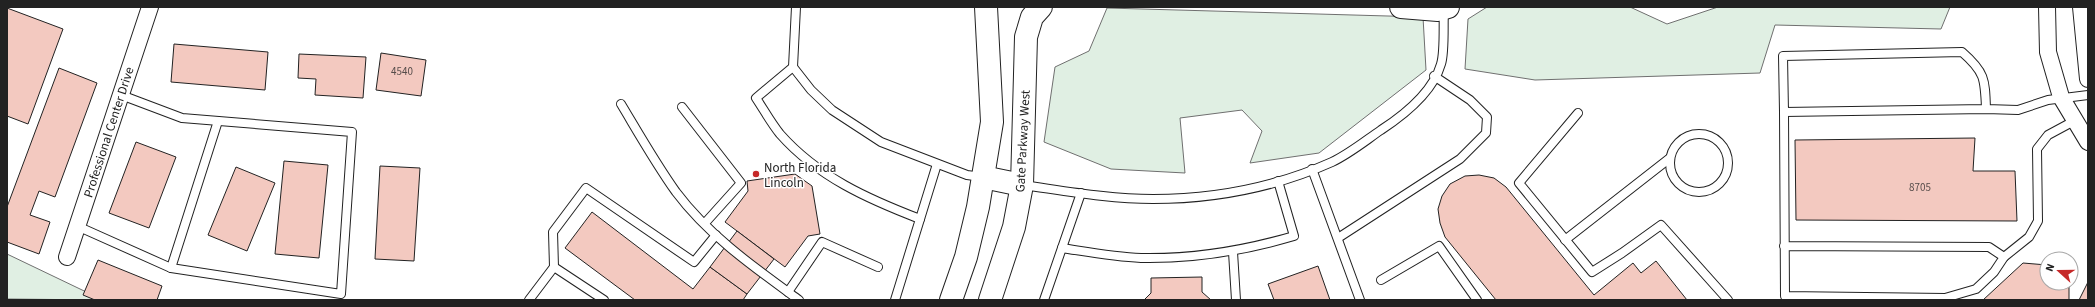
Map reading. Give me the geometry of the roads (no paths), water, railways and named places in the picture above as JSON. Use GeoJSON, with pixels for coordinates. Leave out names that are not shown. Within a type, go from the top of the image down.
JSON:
{"type":"FeatureCollection","features":[{"type":"Feature","properties":{"kind":"main road"},"geometry":{"type":"LineString","coordinates":[[951,300],[966,257],[983,177],[992,122],[986,7]]}},
{"type":"Feature","properties":{"kind":"main road","name":"Gate Parkway West"},"geometry":{"type":"LineString","coordinates":[[990,300],[1014,226],[1022,185],[1026,37],[1032,17],[1041,7]]}},
{"type":"Feature","properties":{"kind":"main road"},"geometry":{"type":"LineString","coordinates":[[1401,7],[1413,9],[1446,8]]}},
{"type":"Feature","properties":{"kind":"main road"},"geometry":{"type":"LineString","coordinates":[[983,177],[1022,185]]}},
{"type":"Feature","properties":{"kind":"street","name":"Professional Center Drive"},"geometry":{"type":"LineString","coordinates":[[67,257],[150,7]]}},
{"type":"Feature","properties":{"kind":"street"},"geometry":{"type":"LineString","coordinates":[[2047,7],[2048,52],[2061,97],[2074,121],[2088,142]]}},
{"type":"Feature","properties":{"kind":"street"},"geometry":{"type":"LineString","coordinates":[[2081,7],[2088,79]]}},
{"type":"Feature","properties":{"kind":"lane"},"geometry":{"type":"LineString","coordinates":[[796,7],[793,67],[811,90],[832,110],[881,142],[967,176],[983,177]]}},
{"type":"Feature","properties":{"kind":"lane"},"geometry":{"type":"LineString","coordinates":[[1022,185],[1081,193],[1151,199],[1199,198],[1238,192],[1278,181],[1333,161],[1399,118],[1425,94],[1441,64],[1446,8]]}},
{"type":"Feature","properties":{"kind":"lane"},"geometry":{"type":"LineString","coordinates":[[1986,109],[1985,83],[1977,65],[1962,52],[1783,56],[1785,296],[1945,298],[1976,289],[1994,272],[2004,256],[2029,237],[2038,221],[2037,149],[2048,135],[2074,121]]}},
{"type":"Feature","properties":{"kind":"lane"},"geometry":{"type":"LineString","coordinates":[[793,67],[756,98],[780,134],[811,162],[840,184],[873,201],[920,220]]}},
{"type":"Feature","properties":{"kind":"lane"},"geometry":{"type":"LineString","coordinates":[[1338,238],[1460,159],[1486,133],[1487,117],[1470,100],[1434,76]]}},
{"type":"Feature","properties":{"kind":"lane"},"geometry":{"type":"LineString","coordinates":[[1784,112],[1986,109],[2018,110],[2061,97],[2088,94]]}},
{"type":"Feature","properties":{"kind":"lane"},"geometry":{"type":"LineString","coordinates":[[77,226],[171,268],[341,294],[352,132],[182,118],[121,95]]}},
{"type":"Feature","properties":{"kind":"lane"},"geometry":{"type":"LineString","coordinates":[[621,104],[677,193],[716,235],[749,264],[799,300]]}},
{"type":"Feature","properties":{"kind":"lane"},"geometry":{"type":"LineString","coordinates":[[682,107],[741,183],[705,223]]}},
{"type":"Feature","properties":{"kind":"lane"},"geometry":{"type":"LineString","coordinates":[[1578,113],[1519,183],[1592,272],[1622,253],[1661,224],[1728,300]]}},
{"type":"Feature","properties":{"kind":"lane"},"geometry":{"type":"LineString","coordinates":[[171,268],[218,121]]}},
{"type":"Feature","properties":{"kind":"lane"},"geometry":{"type":"LineString","coordinates":[[1565,240],[1670,158],[1674,148],[1680,141],[1689,136],[1699,134],[1709,135],[1718,140],[1724,148],[1728,158],[1728,168],[1720,184],[1712,190],[1694,192],[1678,184],[1672,176],[1670,158]]}},
{"type":"Feature","properties":{"kind":"lane"},"geometry":{"type":"LineString","coordinates":[[895,300],[937,164]]}},
{"type":"Feature","properties":{"kind":"lane"},"geometry":{"type":"LineString","coordinates":[[1312,169],[1360,300]]}},
{"type":"Feature","properties":{"kind":"lane"},"geometry":{"type":"LineString","coordinates":[[1062,248],[1140,258],[1184,257],[1233,252],[1294,236],[1278,181]]}},
{"type":"Feature","properties":{"kind":"lane"},"geometry":{"type":"LineString","coordinates":[[529,300],[554,267],[553,232],[586,188],[694,262],[716,235]]}},
{"type":"Feature","properties":{"kind":"lane"},"geometry":{"type":"LineString","coordinates":[[1044,300],[1081,193]]}},
{"type":"Feature","properties":{"kind":"lane"},"geometry":{"type":"LineString","coordinates":[[788,292],[822,242],[878,267]]}},
{"type":"Feature","properties":{"kind":"lane"},"geometry":{"type":"LineString","coordinates":[[1381,280],[1439,246],[1477,300]]}},
{"type":"Feature","properties":{"kind":"lane"},"geometry":{"type":"LineString","coordinates":[[1784,246],[1989,247],[2004,256]]}},
{"type":"Feature","properties":{"kind":"lane"},"geometry":{"type":"LineString","coordinates":[[1233,252],[1236,300]]}},
{"type":"Feature","properties":{"kind":"lane"},"geometry":{"type":"LineString","coordinates":[[554,267],[601,299]]}},
{"type":"Feature","properties":{"kind":"place","name":"North Florida Lincoln"},"geometry":{"type":"Point","coordinates":[756,174]}}]}
